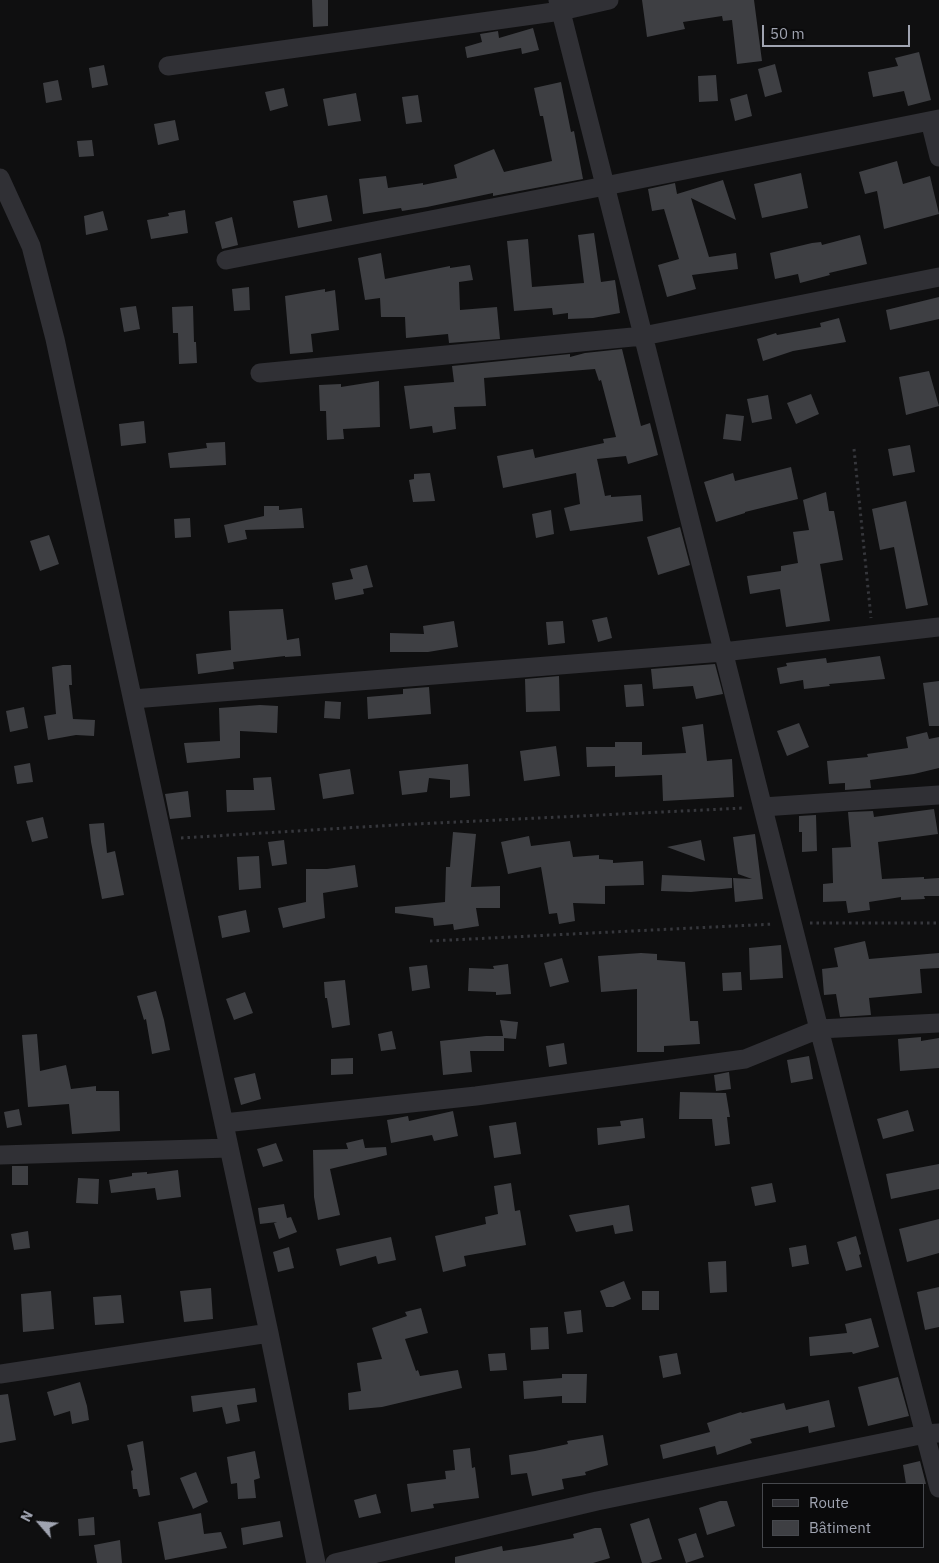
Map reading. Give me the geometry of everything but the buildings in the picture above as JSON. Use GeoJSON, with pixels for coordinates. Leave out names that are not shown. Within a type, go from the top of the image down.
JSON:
{"type":"FeatureCollection","features":[{"type":"Feature","properties":{"kind":"street"},"geometry":{"type":"LineString","coordinates":[[168,66],[609,0]]}},
{"type":"Feature","properties":{"kind":"street"},"geometry":{"type":"LineString","coordinates":[[559,6],[819,1029],[932,1433],[939,1488]]}},
{"type":"Feature","properties":{"kind":"street"},"geometry":{"type":"LineString","coordinates":[[226,260],[935,120],[939,157]]}},
{"type":"Feature","properties":{"kind":"street"},"geometry":{"type":"LineString","coordinates":[[0,178],[31,246],[55,339],[269,1333],[316,1563]]}},
{"type":"Feature","properties":{"kind":"street"},"geometry":{"type":"LineString","coordinates":[[260,373],[643,336],[939,277]]}},
{"type":"Feature","properties":{"kind":"street"},"geometry":{"type":"LineString","coordinates":[[133,699],[723,652],[939,627]]}},
{"type":"Feature","properties":{"kind":"street"},"geometry":{"type":"LineString","coordinates":[[763,807],[939,795]]}},
{"type":"Feature","properties":{"kind":"street"},"geometry":{"type":"LineString","coordinates":[[224,1123],[476,1096],[745,1059],[819,1029],[939,1023]]}},
{"type":"Feature","properties":{"kind":"street"},"geometry":{"type":"LineString","coordinates":[[0,1156],[229,1148]]}},
{"type":"Feature","properties":{"kind":"street"},"geometry":{"type":"LineString","coordinates":[[0,1374],[269,1333]]}},
{"type":"Feature","properties":{"kind":"street"},"geometry":{"type":"LineString","coordinates":[[335,1563],[597,1501],[932,1433]]}},
{"type":"Feature","properties":{"kind":"path"},"geometry":{"type":"LineString","coordinates":[[854,449],[872,635]]}},
{"type":"Feature","properties":{"kind":"path"},"geometry":{"type":"LineString","coordinates":[[162,839],[395,825],[763,807]]}},
{"type":"Feature","properties":{"kind":"path"},"geometry":{"type":"LineString","coordinates":[[430,942],[792,923],[939,923]]}}]}
